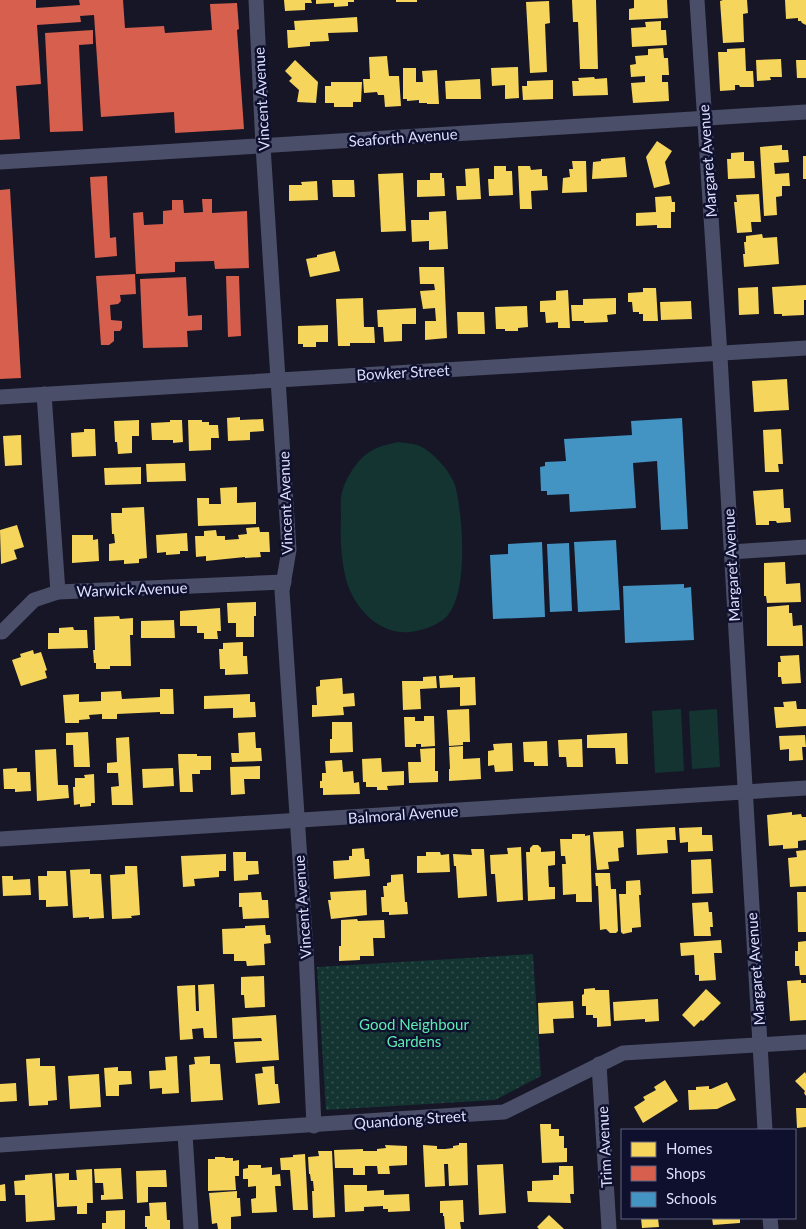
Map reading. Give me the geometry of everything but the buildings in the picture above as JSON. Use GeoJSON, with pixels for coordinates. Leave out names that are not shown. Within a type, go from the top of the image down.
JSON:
{"type":"FeatureCollection","features":[{"type":"Feature","properties":{"kind":"street","name":"Vincent Avenue"},"geometry":{"type":"LineString","coordinates":[[256,0],[263,146],[289,550],[282,591],[306,950],[314,1126]]}},
{"type":"Feature","properties":{"kind":"street","name":"Margaret Avenue"},"geometry":{"type":"LineString","coordinates":[[697,0],[720,353],[765,1129]]}},
{"type":"Feature","properties":{"kind":"street","name":"Seaforth Avenue"},"geometry":{"type":"LineString","coordinates":[[0,162],[806,112]]}},
{"type":"Feature","properties":{"kind":"street","name":"Bowker Street"},"geometry":{"type":"LineString","coordinates":[[0,397],[806,348]]}},
{"type":"Feature","properties":{"kind":"street","name":"Warwick Avenue"},"geometry":{"type":"LineString","coordinates":[[44,394],[58,592],[284,582]]}},
{"type":"Feature","properties":{"kind":"street"},"geometry":{"type":"LineString","coordinates":[[731,552],[806,547]]}},
{"type":"Feature","properties":{"kind":"street"},"geometry":{"type":"LineString","coordinates":[[2,632],[34,600],[58,592]]}},
{"type":"Feature","properties":{"kind":"street","name":"Balmoral Avenue"},"geometry":{"type":"LineString","coordinates":[[0,839],[806,788]]}},
{"type":"Feature","properties":{"kind":"street","name":"Quandong Street"},"geometry":{"type":"LineString","coordinates":[[0,1145],[314,1126],[504,1112],[623,1053],[806,1042]]}},
{"type":"Feature","properties":{"kind":"street","name":"Trim Avenue"},"geometry":{"type":"LineString","coordinates":[[599,1064],[609,1229]]}},
{"type":"Feature","properties":{"kind":"street"},"geometry":{"type":"LineString","coordinates":[[185,1134],[191,1229]]}},
{"type":"Feature","properties":{"kind":"green space"},"geometry":{"type":"Polygon","coordinates":[[[398,442],[415,444],[425,449],[447,471],[455,485],[462,532],[460,585],[450,612],[438,623],[411,632],[399,632],[377,624],[360,607],[348,586],[341,547],[341,498],[343,488],[350,474],[358,462],[369,452],[398,442]]]}},
{"type":"Feature","properties":{"kind":"green space"},"geometry":{"type":"Polygon","coordinates":[[[681,709],[684,771],[655,773],[652,711],[681,709]]]}},
{"type":"Feature","properties":{"kind":"green space"},"geometry":{"type":"Polygon","coordinates":[[[717,709],[720,767],[692,769],[689,711],[717,709]]]}},
{"type":"Feature","properties":{"kind":"green space","name":"Good Neighbour Gardens"},"geometry":{"type":"Polygon","coordinates":[[[533,954],[541,1076],[495,1100],[326,1110],[317,967],[533,954]]]}}]}
